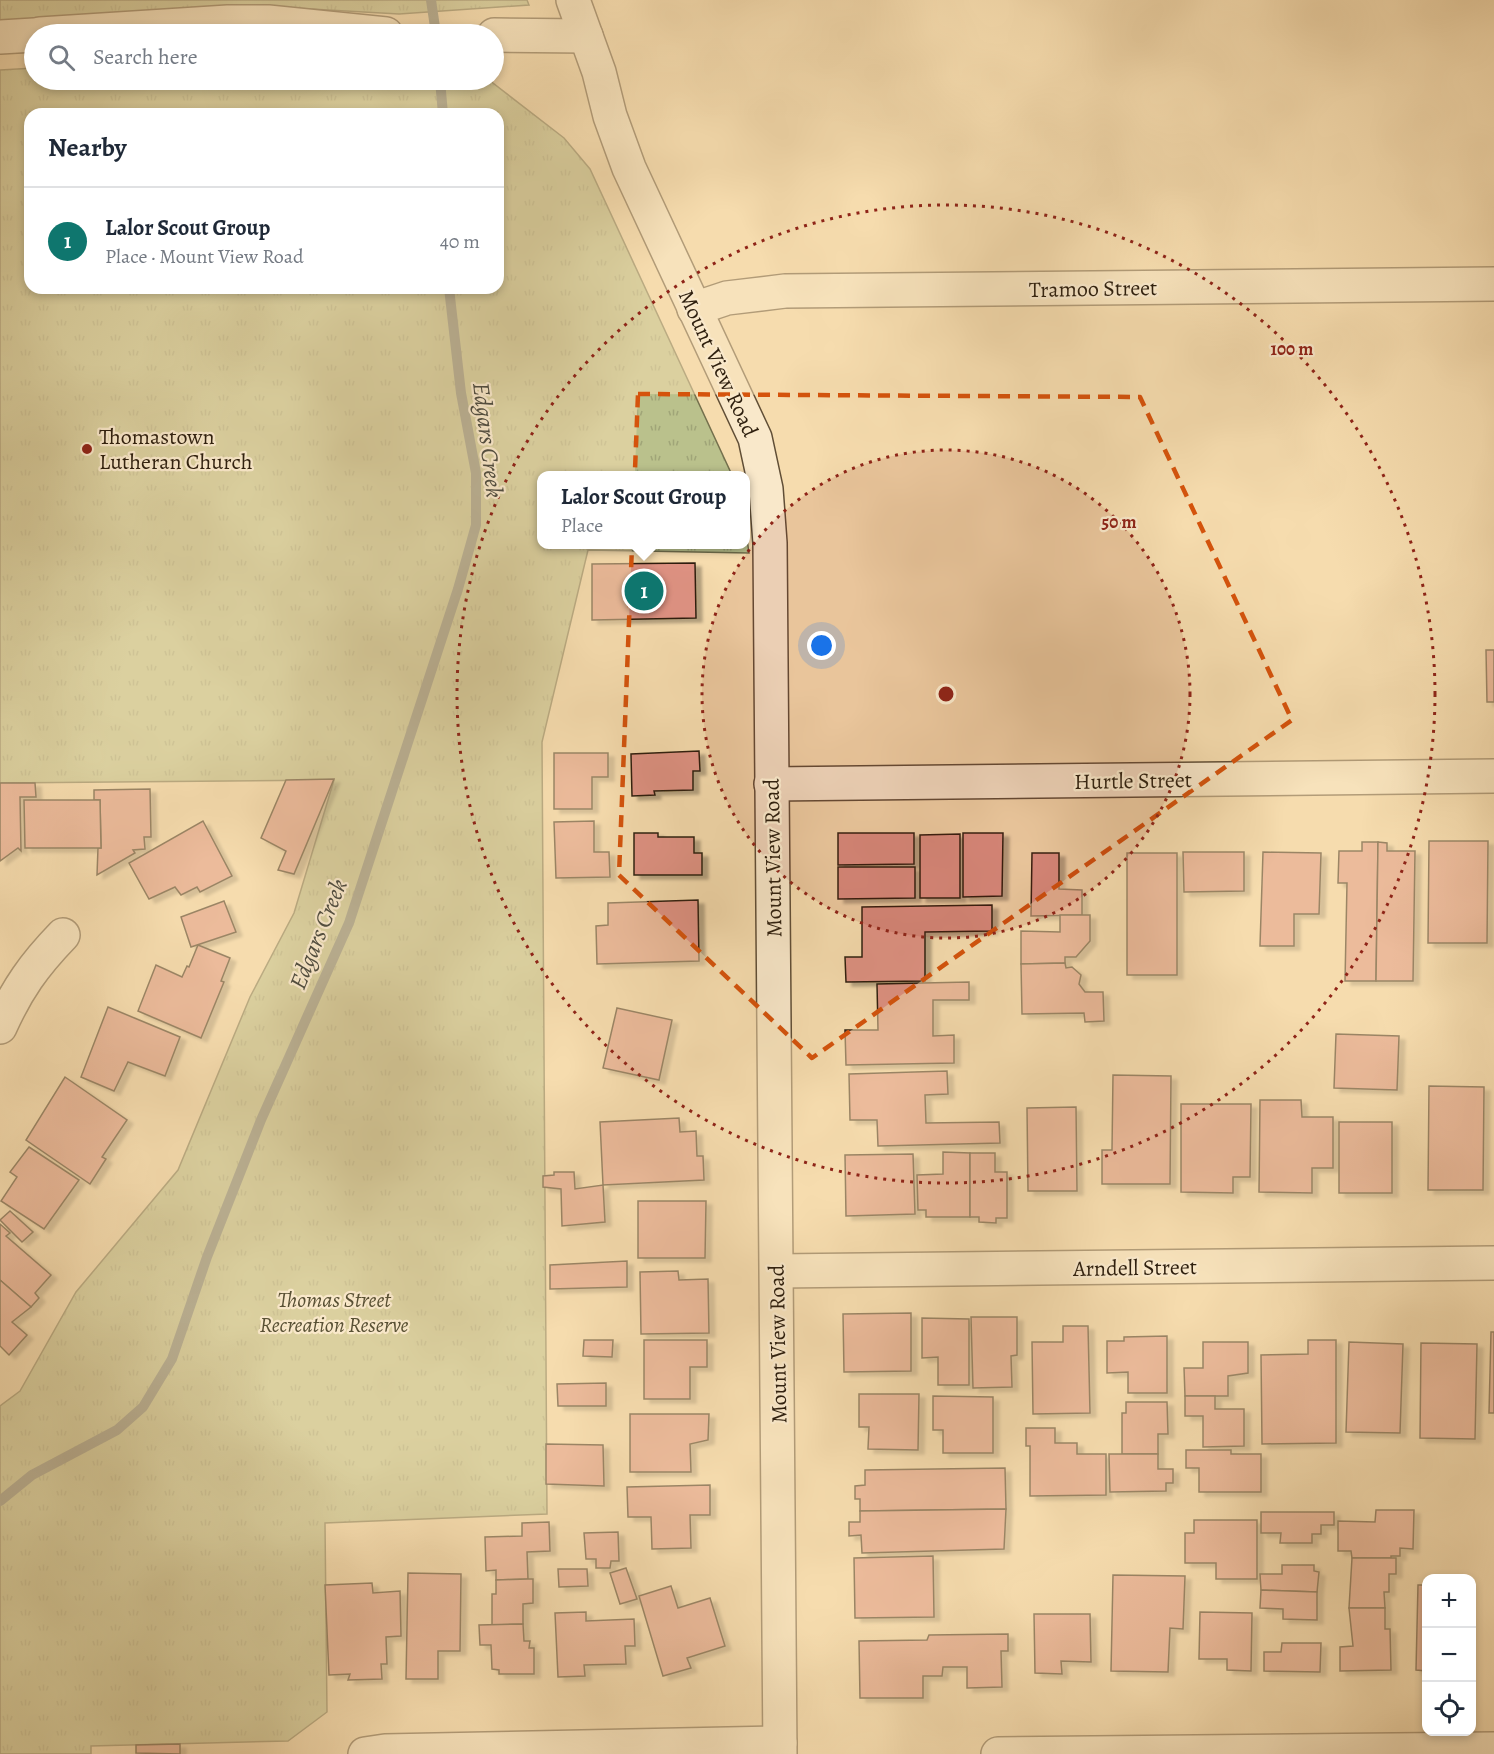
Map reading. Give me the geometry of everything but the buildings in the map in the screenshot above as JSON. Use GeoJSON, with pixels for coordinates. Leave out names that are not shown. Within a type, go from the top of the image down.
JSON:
{"type":"FeatureCollection","features":[{"type":"Feature","properties":{"kind":"street","name":"Mount View Road"},"geometry":{"type":"LineString","coordinates":[[573,0],[629,168],[754,438],[766,489],[770,543],[780,1748]]}},
{"type":"Feature","properties":{"kind":"street"},"geometry":{"type":"LineString","coordinates":[[197,24],[228,22],[288,24]]}},
{"type":"Feature","properties":{"kind":"street"},"geometry":{"type":"LineString","coordinates":[[504,35],[586,36]]}},
{"type":"Feature","properties":{"kind":"street"},"geometry":{"type":"LineString","coordinates":[[0,38],[24,36]]}},
{"type":"Feature","properties":{"kind":"street","name":"Tramoo Street"},"geometry":{"type":"LineString","coordinates":[[694,309],[727,298],[785,291],[1494,284]]}},
{"type":"Feature","properties":{"kind":"street","name":"Hurtle Street"},"geometry":{"type":"LineString","coordinates":[[771,784],[1494,776]]}},
{"type":"Feature","properties":{"kind":"street"},"geometry":{"type":"LineString","coordinates":[[0,1027],[11,1001],[32,966],[63,935]]}},
{"type":"Feature","properties":{"kind":"street","name":"Arndell Street"},"geometry":{"type":"LineString","coordinates":[[777,1271],[1494,1263]]}},
{"type":"Feature","properties":{"kind":"street"},"geometry":{"type":"LineString","coordinates":[[365,1754],[385,1751],[780,1748]]}},
{"type":"Feature","properties":{"kind":"street"},"geometry":{"type":"LineString","coordinates":[[998,1754],[1494,1749]]}},
{"type":"Feature","properties":{"kind":"highlighted area"},"geometry":{"type":"Polygon","coordinates":[[[638,394],[1140,397],[1292,720],[812,1058],[619,875],[638,394]]]}},
{"type":"Feature","properties":{"kind":"green space"},"geometry":{"type":"Polygon","coordinates":[[[0,0],[527,0],[529,5],[399,14],[275,7],[0,23],[0,0]]]}},
{"type":"Feature","properties":{"kind":"green space","name":"Thomas Street Recreation Reserve"},"geometry":{"type":"Polygon","coordinates":[[[24,69],[24,90],[502,90],[564,138],[590,169],[730,471],[537,471],[537,549],[748,549],[749,553],[588,550],[542,742],[547,1514],[325,1523],[327,1712],[288,1741],[91,1746],[91,1754],[0,1754],[0,1406],[20,1391],[76,1292],[178,1170],[250,997],[294,913],[334,780],[0,783],[0,70],[24,69]]]}},
{"type":"Feature","properties":{"kind":"waterway","name":"Edgars Creek"},"geometry":{"type":"LineString","coordinates":[[431,0],[435,24]]}},
{"type":"Feature","properties":{"kind":"waterway","name":"Edgars Creek"},"geometry":{"type":"LineString","coordinates":[[441,90],[442,108]]}},
{"type":"Feature","properties":{"kind":"waterway","name":"Edgars Creek"},"geometry":{"type":"LineString","coordinates":[[0,1501],[32,1475],[117,1430],[143,1407],[172,1359],[207,1257],[261,1120],[349,923],[458,589],[476,525],[476,473],[461,393],[450,294]]}},
{"type":"Feature","properties":{"kind":"place","name":"Thomastown Lutheran Church"},"geometry":{"type":"Point","coordinates":[87,449]}},
{"type":"Feature","properties":{"kind":"place","name":"Lalor Scout Group"},"geometry":{"type":"Point","coordinates":[644,591]}}]}
